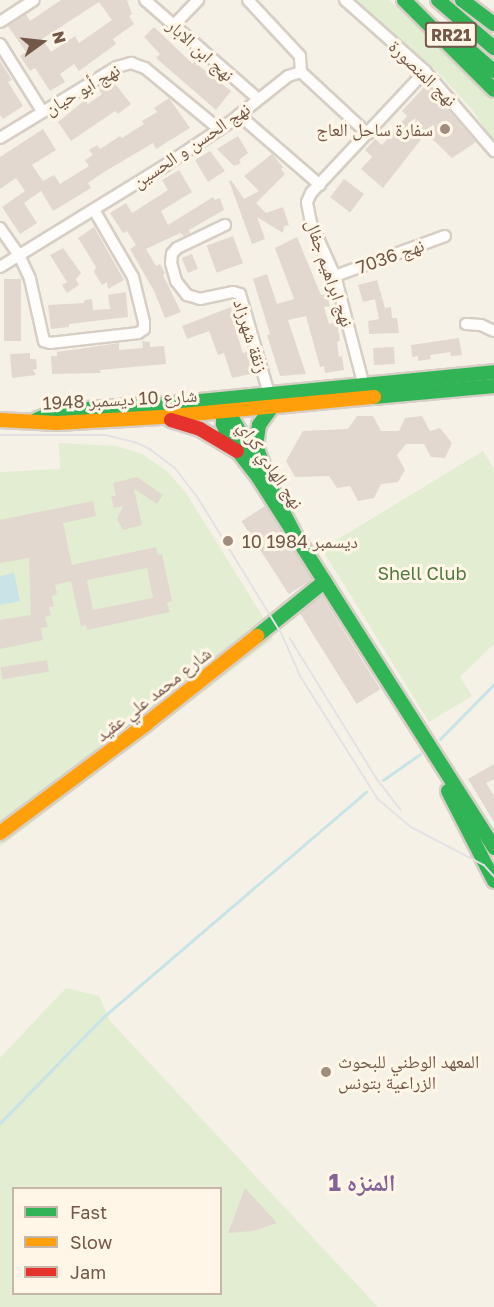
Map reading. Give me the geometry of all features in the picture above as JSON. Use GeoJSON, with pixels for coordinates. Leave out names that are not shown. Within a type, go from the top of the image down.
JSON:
{"type":"FeatureCollection","features":[{"type":"Feature","properties":{"kind":"main road","name":"RR21"},"geometry":{"type":"LineString","coordinates":[[406,0],[494,71]]}},
{"type":"Feature","properties":{"kind":"main road"},"geometry":{"type":"LineString","coordinates":[[406,0],[494,90]]}},
{"type":"Feature","properties":{"kind":"main road","name":"RR21"},"geometry":{"type":"LineString","coordinates":[[438,0],[494,48]]}},
{"type":"Feature","properties":{"kind":"main road"},"geometry":{"type":"LineString","coordinates":[[462,0],[494,24]]}},
{"type":"Feature","properties":{"kind":"main road","name":"شارع 10 ديسمبر 1948"},"geometry":{"type":"LineString","coordinates":[[32,421],[57,423],[228,411],[270,401],[366,391],[494,372]]}},
{"type":"Feature","properties":{"kind":"main road","name":"شارع 10 ديسمبر 1948"},"geometry":{"type":"LineString","coordinates":[[366,391],[494,386]]}},
{"type":"Feature","properties":{"kind":"main road"},"geometry":{"type":"LineString","coordinates":[[220,399],[228,411],[238,397]]}},
{"type":"Feature","properties":{"kind":"main road","name":"شارع 10 ديسمبر 1948"},"geometry":{"type":"LineString","coordinates":[[32,421],[57,411],[238,397],[270,401]]}},
{"type":"Feature","properties":{"kind":"main road"},"geometry":{"type":"LineString","coordinates":[[270,401],[259,425],[256,446],[273,492]]}},
{"type":"Feature","properties":{"kind":"main road","name":"نهج الهادي كراي"},"geometry":{"type":"LineString","coordinates":[[293,531],[228,411],[223,417],[224,429],[293,531],[494,848]]}},
{"type":"Feature","properties":{"kind":"main road"},"geometry":{"type":"LineString","coordinates":[[161,417],[200,429],[237,450]]}},
{"type":"Feature","properties":{"kind":"main road"},"geometry":{"type":"LineString","coordinates":[[0,420],[32,421]]}},
{"type":"Feature","properties":{"kind":"main road","name":"شارع محمد علي عقيد"},"geometry":{"type":"LineString","coordinates":[[0,833],[146,724],[325,581]]}},
{"type":"Feature","properties":{"kind":"main road","name":"نهج الهادي كراي"},"geometry":{"type":"LineString","coordinates":[[423,739],[494,881]]}},
{"type":"Feature","properties":{"kind":"street"},"geometry":{"type":"LineString","coordinates":[[0,22],[34,0]]}},
{"type":"Feature","properties":{"kind":"street","name":"نهج ابن الابار"},"geometry":{"type":"LineString","coordinates":[[145,0],[258,99]]}},
{"type":"Feature","properties":{"kind":"street"},"geometry":{"type":"LineString","coordinates":[[174,25],[198,0]]}},
{"type":"Feature","properties":{"kind":"street"},"geometry":{"type":"LineString","coordinates":[[248,0],[300,56],[301,72],[368,134]]}},
{"type":"Feature","properties":{"kind":"street","name":"نهج المنصورة"},"geometry":{"type":"LineString","coordinates":[[345,0],[425,71],[494,152]]}},
{"type":"Feature","properties":{"kind":"street"},"geometry":{"type":"LineString","coordinates":[[0,44],[42,111]]}},
{"type":"Feature","properties":{"kind":"street","name":"نهج أبو حيان"},"geometry":{"type":"LineString","coordinates":[[0,138],[117,67],[131,63],[145,68],[219,129]]}},
{"type":"Feature","properties":{"kind":"street"},"geometry":{"type":"LineString","coordinates":[[239,115],[320,185],[425,71]]}},
{"type":"Feature","properties":{"kind":"street","name":"نهج الحسن و الحسين"},"geometry":{"type":"LineString","coordinates":[[0,267],[94,210],[219,129],[288,76],[301,72]]}},
{"type":"Feature","properties":{"kind":"street","name":"نهج ابراهيم جفال"},"geometry":{"type":"LineString","coordinates":[[320,185],[311,193],[307,202],[311,223],[335,276],[366,391]]}},
{"type":"Feature","properties":{"kind":"street"},"geometry":{"type":"LineString","coordinates":[[0,228],[19,255],[33,288],[41,334],[47,342],[143,331],[145,326],[141,301],[133,277],[94,210]]}},
{"type":"Feature","properties":{"kind":"street","name":"زنقة شهرزاد"},"geometry":{"type":"LineString","coordinates":[[225,225],[177,249],[172,254],[171,263],[176,281],[187,295],[200,299],[233,292],[240,294],[270,401]]}},
{"type":"Feature","properties":{"kind":"street","name":"نهج 7036"},"geometry":{"type":"LineString","coordinates":[[335,276],[445,236]]}},
{"type":"Feature","properties":{"kind":"street"},"geometry":{"type":"LineString","coordinates":[[466,324],[481,325],[494,331]]}},
{"type":"Feature","properties":{"kind":"green space"},"geometry":{"type":"Polygon","coordinates":[[[355,0],[389,0],[494,100],[494,142],[471,108],[434,68],[355,0]]]}},
{"type":"Feature","properties":{"kind":"green space"},"geometry":{"type":"Polygon","coordinates":[[[59,443],[116,446],[142,454],[167,471],[186,493],[263,617],[273,639],[0,847],[0,472],[60,469],[59,443]]]}},
{"type":"Feature","properties":{"kind":"green space","name":"Shell Club"},"geometry":{"type":"Polygon","coordinates":[[[483,451],[494,469],[494,644],[460,677],[472,696],[429,722],[322,549],[483,451]]]}},
{"type":"Feature","properties":{"kind":"green space"},"geometry":{"type":"Polygon","coordinates":[[[66,988],[99,996],[110,1021],[378,1307],[0,1307],[0,1058],[66,988]]]}},
{"type":"Feature","properties":{"kind":"water"},"geometry":{"type":"Polygon","coordinates":[[[14,573],[20,601],[0,605],[0,576],[14,573]]]}},
{"type":"Feature","properties":{"kind":"building"},"geometry":{"type":"Polygon","coordinates":[[[61,0],[127,0],[132,14],[129,16],[134,24],[113,39],[116,44],[79,71],[74,64],[60,74],[65,82],[50,91],[35,68],[30,71],[20,56],[26,52],[8,26],[26,14],[30,21],[61,0]],[[99,2],[42,39],[51,52],[75,36],[79,43],[112,20],[99,2]]]}},
{"type":"Feature","properties":{"kind":"building"},"geometry":{"type":"Polygon","coordinates":[[[154,27],[193,64],[194,62],[231,91],[216,110],[156,58],[160,54],[144,37],[154,27]]]}},
{"type":"Feature","properties":{"kind":"building"},"geometry":{"type":"Polygon","coordinates":[[[0,61],[12,80],[8,82],[23,106],[3,119],[0,115],[0,61]]]}},
{"type":"Feature","properties":{"kind":"building"},"geometry":{"type":"Polygon","coordinates":[[[112,80],[131,104],[118,114],[115,111],[71,141],[58,122],[85,100],[88,104],[102,94],[99,90],[112,80]]]}},
{"type":"Feature","properties":{"kind":"building"},"geometry":{"type":"Polygon","coordinates":[[[426,85],[476,142],[452,158],[426,133],[383,188],[361,169],[372,157],[365,150],[375,139],[382,145],[407,116],[402,111],[426,85]]]}},
{"type":"Feature","properties":{"kind":"building"},"geometry":{"type":"Polygon","coordinates":[[[169,98],[190,128],[156,149],[153,143],[104,172],[88,183],[91,188],[53,211],[41,191],[24,203],[37,223],[20,234],[2,207],[25,191],[16,178],[0,189],[0,157],[43,129],[56,150],[32,165],[43,181],[54,175],[60,184],[89,166],[85,160],[93,155],[89,150],[97,145],[100,149],[144,124],[142,121],[157,112],[154,108],[169,98]]]}},
{"type":"Feature","properties":{"kind":"building"},"geometry":{"type":"Polygon","coordinates":[[[238,136],[248,153],[239,160],[241,163],[234,166],[217,149],[238,136]]]}},
{"type":"Feature","properties":{"kind":"building"},"geometry":{"type":"Polygon","coordinates":[[[210,151],[225,171],[208,182],[195,160],[210,151]]]}},
{"type":"Feature","properties":{"kind":"building"},"geometry":{"type":"Polygon","coordinates":[[[272,154],[283,167],[281,169],[285,174],[256,203],[266,213],[283,207],[289,225],[284,226],[283,233],[257,217],[265,239],[252,244],[229,181],[231,180],[244,199],[259,191],[244,176],[272,154]]]}},
{"type":"Feature","properties":{"kind":"building"},"geometry":{"type":"Polygon","coordinates":[[[179,170],[192,192],[161,211],[168,225],[213,197],[215,200],[220,198],[224,210],[189,230],[190,233],[184,236],[180,233],[146,249],[156,266],[160,264],[165,273],[163,275],[181,312],[165,318],[154,291],[130,249],[136,245],[127,231],[123,233],[110,213],[126,203],[132,213],[168,190],[162,180],[179,170]]]}},
{"type":"Feature","properties":{"kind":"building"},"geometry":{"type":"Polygon","coordinates":[[[344,179],[364,194],[350,212],[330,197],[344,179]]]}},
{"type":"Feature","properties":{"kind":"building"},"geometry":{"type":"Polygon","coordinates":[[[94,227],[124,280],[108,289],[107,282],[102,285],[94,272],[96,267],[78,238],[94,227]]]}},
{"type":"Feature","properties":{"kind":"building"},"geometry":{"type":"Polygon","coordinates":[[[233,236],[243,263],[217,273],[207,246],[233,236]]]}},
{"type":"Feature","properties":{"kind":"building"},"geometry":{"type":"Polygon","coordinates":[[[297,237],[321,295],[327,294],[330,306],[324,307],[329,324],[337,322],[340,341],[337,342],[339,357],[342,356],[344,370],[325,373],[324,366],[320,367],[306,316],[288,320],[306,374],[280,376],[253,279],[267,274],[277,304],[294,299],[275,248],[297,237]]]}},
{"type":"Feature","properties":{"kind":"building"},"geometry":{"type":"Polygon","coordinates":[[[63,248],[81,273],[76,279],[79,285],[67,293],[62,285],[67,282],[50,255],[63,248]]]}},
{"type":"Feature","properties":{"kind":"building"},"geometry":{"type":"Polygon","coordinates":[[[192,254],[198,269],[188,273],[182,258],[192,254]]]}},
{"type":"Feature","properties":{"kind":"building"},"geometry":{"type":"Polygon","coordinates":[[[4,279],[21,279],[21,341],[4,341],[4,279]]]}},
{"type":"Feature","properties":{"kind":"building"},"geometry":{"type":"Polygon","coordinates":[[[377,280],[385,308],[391,307],[392,318],[397,318],[399,333],[369,334],[368,321],[379,319],[375,299],[363,302],[358,285],[377,280]]]}},
{"type":"Feature","properties":{"kind":"building"},"geometry":{"type":"Polygon","coordinates":[[[126,292],[128,317],[69,324],[69,327],[51,329],[48,305],[84,303],[85,300],[92,299],[93,310],[110,309],[108,295],[126,292]]]}},
{"type":"Feature","properties":{"kind":"building"},"geometry":{"type":"Polygon","coordinates":[[[231,307],[235,318],[232,319],[243,353],[248,352],[255,373],[232,378],[224,353],[218,355],[209,331],[187,339],[182,326],[231,307]]]}},
{"type":"Feature","properties":{"kind":"building"},"geometry":{"type":"Polygon","coordinates":[[[459,338],[462,355],[451,356],[450,352],[430,355],[431,359],[418,361],[418,356],[412,357],[411,345],[459,338]]]}},
{"type":"Feature","properties":{"kind":"building"},"geometry":{"type":"Polygon","coordinates":[[[142,341],[150,342],[150,347],[164,346],[166,364],[100,370],[101,373],[52,374],[51,356],[57,356],[57,352],[119,343],[119,350],[143,348],[142,341]]]}},
{"type":"Feature","properties":{"kind":"building"},"geometry":{"type":"Polygon","coordinates":[[[394,347],[395,364],[374,365],[373,348],[394,347]]]}},
{"type":"Feature","properties":{"kind":"building"},"geometry":{"type":"Polygon","coordinates":[[[30,353],[30,359],[36,359],[37,369],[33,370],[36,375],[12,378],[10,354],[30,353]]]}},
{"type":"Feature","properties":{"kind":"building"},"geometry":{"type":"Polygon","coordinates":[[[357,416],[373,416],[381,431],[399,431],[405,418],[422,416],[430,431],[440,428],[452,443],[445,458],[431,457],[424,444],[406,444],[397,455],[405,470],[398,482],[381,484],[374,498],[358,501],[350,486],[337,488],[329,476],[295,477],[286,461],[303,431],[348,429],[357,416]]]}},
{"type":"Feature","properties":{"kind":"building"},"geometry":{"type":"Polygon","coordinates":[[[137,477],[163,495],[157,504],[134,489],[142,525],[123,530],[117,519],[123,506],[114,508],[111,496],[116,496],[113,483],[137,477]]]}},
{"type":"Feature","properties":{"kind":"building"},"geometry":{"type":"Polygon","coordinates":[[[93,501],[96,516],[63,523],[72,565],[156,547],[158,555],[162,554],[172,601],[167,603],[170,612],[87,630],[86,625],[81,626],[71,581],[55,585],[57,594],[52,596],[54,606],[49,607],[51,615],[45,617],[48,627],[41,628],[43,640],[0,649],[0,620],[31,615],[29,558],[0,563],[0,520],[93,501]],[[147,568],[87,580],[93,610],[153,598],[147,568]]]}},
{"type":"Feature","properties":{"kind":"building"},"geometry":{"type":"Polygon","coordinates":[[[265,506],[312,579],[289,594],[242,521],[265,506]]]}},
{"type":"Feature","properties":{"kind":"building"},"geometry":{"type":"Polygon","coordinates":[[[322,596],[380,689],[357,704],[298,611],[322,596]]]}},
{"type":"Feature","properties":{"kind":"building"},"geometry":{"type":"Polygon","coordinates":[[[47,660],[49,672],[2,679],[1,667],[47,660]]]}},
{"type":"Feature","properties":{"kind":"building"},"geometry":{"type":"Polygon","coordinates":[[[494,764],[494,779],[486,783],[494,796],[494,822],[468,779],[494,764]]]}},
{"type":"Feature","properties":{"kind":"building"},"geometry":{"type":"Polygon","coordinates":[[[245,1188],[277,1223],[253,1231],[228,1233],[245,1188]]]}},
{"type":"Feature","properties":{"kind":"waterway"},"geometry":{"type":"LineString","coordinates":[[440,739],[494,684]]}},
{"type":"Feature","properties":{"kind":"waterway"},"geometry":{"type":"LineString","coordinates":[[383,780],[420,754]]}},
{"type":"Feature","properties":{"kind":"waterway"},"geometry":{"type":"LineString","coordinates":[[0,1123],[102,1018],[366,792]]}},
{"type":"Feature","properties":{"kind":"tram line"},"geometry":{"type":"LineString","coordinates":[[0,435],[106,435],[135,442],[150,449],[175,468],[197,496],[282,634],[301,677],[378,799],[411,827],[484,865],[494,876]]}},
{"type":"Feature","properties":{"kind":"tram line"},"geometry":{"type":"LineString","coordinates":[[290,638],[377,779],[401,810]]}},
{"type":"Feature","properties":{"kind":"traffic: fast"},"geometry":{"type":"LineString","coordinates":[[404,0],[494,90]]}},
{"type":"Feature","properties":{"kind":"traffic: fast"},"geometry":{"type":"LineString","coordinates":[[438,0],[494,48]]}},
{"type":"Feature","properties":{"kind":"traffic: fast"},"geometry":{"type":"LineString","coordinates":[[462,0],[494,24]]}},
{"type":"Feature","properties":{"kind":"traffic: fast"},"geometry":{"type":"LineString","coordinates":[[465,46],[494,71]]}},
{"type":"Feature","properties":{"kind":"traffic: fast"},"geometry":{"type":"LineString","coordinates":[[36,420],[57,411],[179,403],[494,372]]}},
{"type":"Feature","properties":{"kind":"traffic: fast"},"geometry":{"type":"LineString","coordinates":[[374,397],[494,386]]}},
{"type":"Feature","properties":{"kind":"traffic: fast"},"geometry":{"type":"LineString","coordinates":[[272,407],[259,425],[256,446],[273,492]]}},
{"type":"Feature","properties":{"kind":"traffic: fast"},"geometry":{"type":"LineString","coordinates":[[257,462],[228,411],[223,417],[223,424],[230,441],[258,477],[494,848]]}},
{"type":"Feature","properties":{"kind":"traffic: fast"},"geometry":{"type":"LineString","coordinates":[[268,483],[293,531]]}},
{"type":"Feature","properties":{"kind":"traffic: fast"},"geometry":{"type":"LineString","coordinates":[[257,636],[325,581]]}},
{"type":"Feature","properties":{"kind":"traffic: fast"},"geometry":{"type":"LineString","coordinates":[[448,791],[494,881]]}},
{"type":"Feature","properties":{"kind":"traffic: slow"},"geometry":{"type":"LineString","coordinates":[[0,420],[57,423],[161,417],[374,397]]}},
{"type":"Feature","properties":{"kind":"traffic: slow"},"geometry":{"type":"LineString","coordinates":[[0,833],[146,724],[257,636]]}},
{"type":"Feature","properties":{"kind":"traffic: jam"},"geometry":{"type":"LineString","coordinates":[[171,420],[200,429],[237,451]]}},
{"type":"Feature","properties":{"kind":"place","name":"سفارة ساحل العاج"},"geometry":{"type":"Point","coordinates":[445,129]}},
{"type":"Feature","properties":{"kind":"place","name":"10 ديسمبر 1984"},"geometry":{"type":"Point","coordinates":[228,541]}},
{"type":"Feature","properties":{"kind":"place","name":"المعهد الوطني للبحوث الزراعية بتونس"},"geometry":{"type":"Point","coordinates":[326,1072]}},
{"type":"Feature","properties":{"kind":"district","name":"المنزه 1"},"geometry":{"type":"Point","coordinates":[362,1182]}}]}
